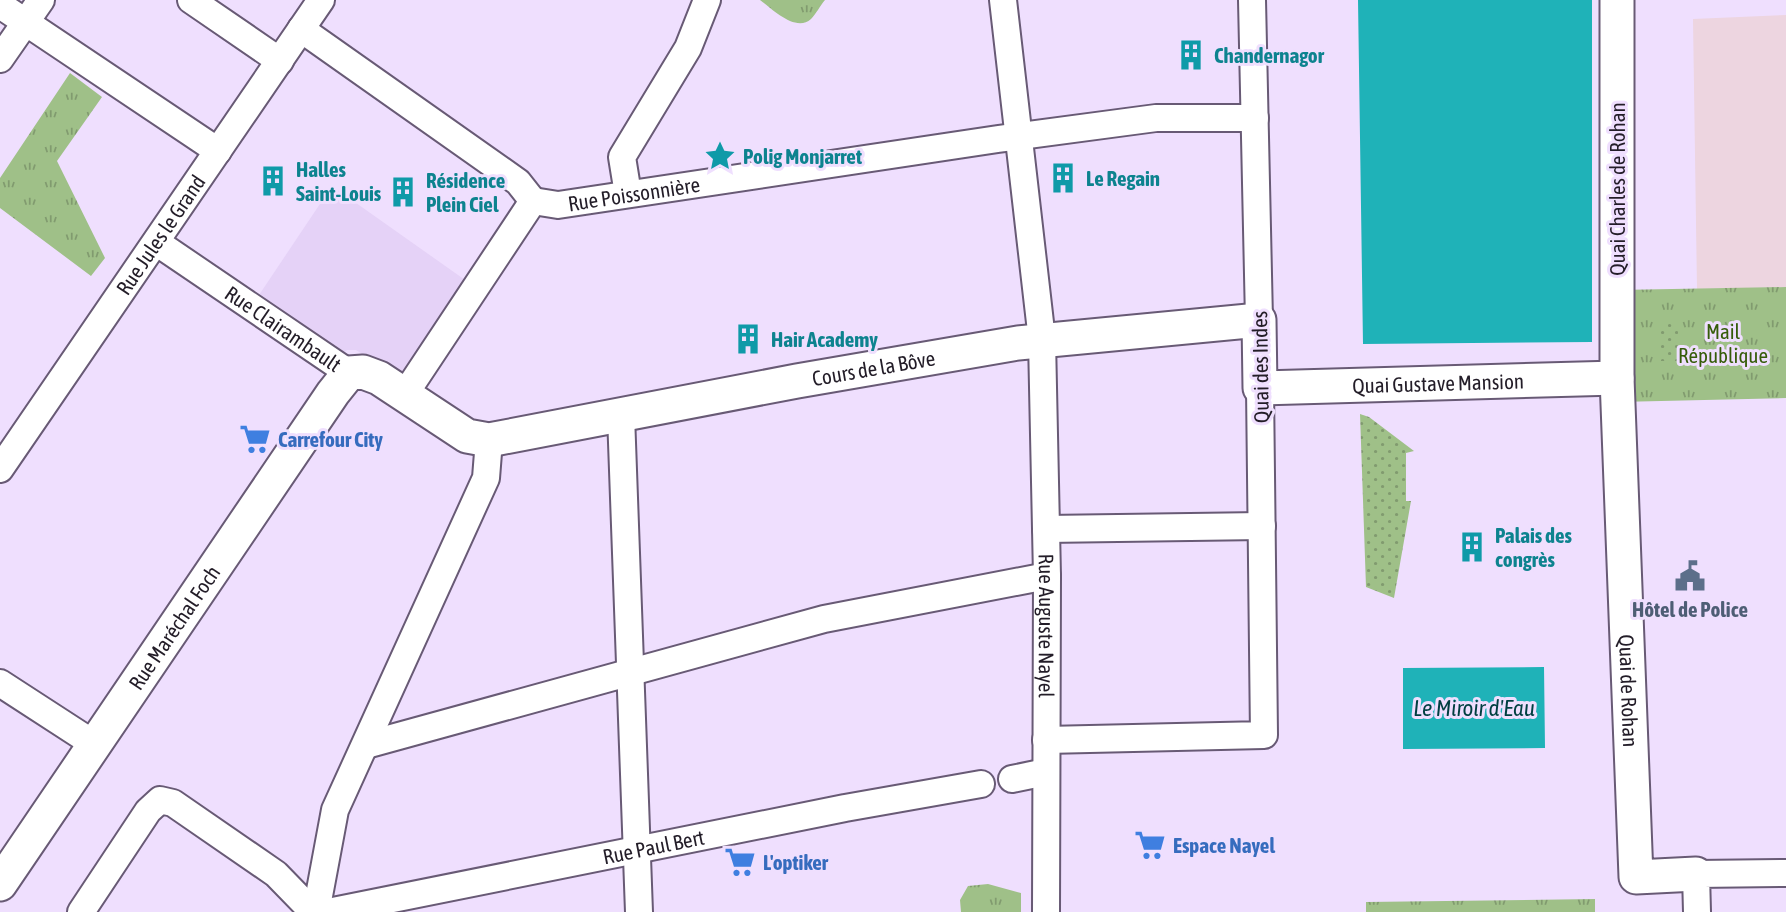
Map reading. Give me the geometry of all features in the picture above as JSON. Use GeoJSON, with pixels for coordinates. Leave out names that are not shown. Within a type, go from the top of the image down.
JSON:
{"type":"FeatureCollection","features":[{"type":"Feature","properties":{"kind":"street"},"geometry":{"type":"LineString","coordinates":[[0,59],[41,0]]}},
{"type":"Feature","properties":{"kind":"street"},"geometry":{"type":"LineString","coordinates":[[191,0],[280,61]]}},
{"type":"Feature","properties":{"kind":"street","name":"Rue Jules le Grand"},"geometry":{"type":"LineString","coordinates":[[0,469],[321,0]]}},
{"type":"Feature","properties":{"kind":"street"},"geometry":{"type":"LineString","coordinates":[[628,194],[622,157],[688,48],[707,0]]}},
{"type":"Feature","properties":{"kind":"street","name":"Rue Auguste Nayel"},"geometry":{"type":"LineString","coordinates":[[1003,0],[1042,341],[1046,529],[1046,912]]}},
{"type":"Feature","properties":{"kind":"street","name":"Quai des Indes"},"geometry":{"type":"LineString","coordinates":[[1046,740],[1264,735],[1252,0]]}},
{"type":"Feature","properties":{"kind":"street","name":"Quai Charles de Rohan"},"geometry":{"type":"LineString","coordinates":[[1617,0],[1617,378]]}},
{"type":"Feature","properties":{"kind":"street"},"geometry":{"type":"LineString","coordinates":[[0,5],[218,151]]}},
{"type":"Feature","properties":{"kind":"street"},"geometry":{"type":"LineString","coordinates":[[301,29],[517,182],[533,201],[405,394]]}},
{"type":"Feature","properties":{"kind":"street","name":"Rue Poissonnière"},"geometry":{"type":"LineString","coordinates":[[533,201],[558,205],[1156,118],[1255,118]]}},
{"type":"Feature","properties":{"kind":"street","name":"Rue Clairambault"},"geometry":{"type":"LineString","coordinates":[[156,242],[349,373],[368,373],[405,394],[467,436],[489,440]]}},
{"type":"Feature","properties":{"kind":"street","name":"Cours de la Bôve"},"geometry":{"type":"LineString","coordinates":[[489,440],[820,377],[1042,341],[1259,320]]}},
{"type":"Feature","properties":{"kind":"street","name":"Rue Maréchal Foch"},"geometry":{"type":"LineString","coordinates":[[0,884],[332,393],[349,373]]}},
{"type":"Feature","properties":{"kind":"street","name":"Quai Gustave Mansion"},"geometry":{"type":"LineString","coordinates":[[1260,388],[1617,378]]}},
{"type":"Feature","properties":{"kind":"street","name":"Quai de Rohan"},"geometry":{"type":"LineString","coordinates":[[1617,378],[1636,877],[1696,874]]}},
{"type":"Feature","properties":{"kind":"street"},"geometry":{"type":"LineString","coordinates":[[621,415],[639,912]]}},
{"type":"Feature","properties":{"kind":"street"},"geometry":{"type":"LineString","coordinates":[[314,912],[335,810],[486,478],[489,440]]}},
{"type":"Feature","properties":{"kind":"street"},"geometry":{"type":"LineString","coordinates":[[1046,529],[1262,526]]}},
{"type":"Feature","properties":{"kind":"street"},"geometry":{"type":"LineString","coordinates":[[366,745],[824,620],[1046,576]]}},
{"type":"Feature","properties":{"kind":"street"},"geometry":{"type":"LineString","coordinates":[[0,683],[94,744]]}},
{"type":"Feature","properties":{"kind":"street"},"geometry":{"type":"LineString","coordinates":[[1012,779],[1046,772]]}},
{"type":"Feature","properties":{"kind":"street","name":"Rue Paul Bert"},"geometry":{"type":"LineString","coordinates":[[328,912],[845,808],[981,784]]}},
{"type":"Feature","properties":{"kind":"street"},"geometry":{"type":"LineString","coordinates":[[81,912],[148,811],[160,800],[173,803],[276,874],[314,912]]}},
{"type":"Feature","properties":{"kind":"street"},"geometry":{"type":"LineString","coordinates":[[1697,912],[1696,874],[1786,873]]}},
{"type":"Feature","properties":{"kind":"shaded area"},"geometry":{"type":"Polygon","coordinates":[[[1786,15],[1786,287],[1697,289],[1693,19],[1786,15]]]}},
{"type":"Feature","properties":{"kind":"shaded area"},"geometry":{"type":"Polygon","coordinates":[[[332,186],[475,287],[402,379],[356,350],[347,350],[340,355],[255,301],[332,186]]]}},
{"type":"Feature","properties":{"kind":"green space"},"geometry":{"type":"Polygon","coordinates":[[[760,0],[825,0],[811,19],[798,23],[777,14],[760,0]]]}},
{"type":"Feature","properties":{"kind":"green space"},"geometry":{"type":"Polygon","coordinates":[[[70,73],[102,97],[57,161],[105,258],[91,276],[0,208],[0,178],[70,73]]]}},
{"type":"Feature","properties":{"kind":"green space","name":"Mail République"},"geometry":{"type":"Polygon","coordinates":[[[1786,287],[1786,398],[1618,402],[1618,290],[1786,287]]]}},
{"type":"Feature","properties":{"kind":"green space"},"geometry":{"type":"Polygon","coordinates":[[[1659,324],[1678,324],[1678,361],[1659,361],[1659,324]]]}},
{"type":"Feature","properties":{"kind":"green space"},"geometry":{"type":"Polygon","coordinates":[[[1360,414],[1369,417],[1414,451],[1406,453],[1406,501],[1411,501],[1394,598],[1366,587],[1360,414]]]}},
{"type":"Feature","properties":{"kind":"green space"},"geometry":{"type":"Polygon","coordinates":[[[988,884],[1021,893],[1021,912],[961,912],[960,900],[968,886],[988,884]]]}},
{"type":"Feature","properties":{"kind":"green space"},"geometry":{"type":"Polygon","coordinates":[[[1595,899],[1595,912],[1366,912],[1366,902],[1595,899]]]}},
{"type":"Feature","properties":{"kind":"water"},"geometry":{"type":"Polygon","coordinates":[[[1358,0],[1592,0],[1592,342],[1363,344],[1358,0]]]}},
{"type":"Feature","properties":{"kind":"water","name":"Le Miroir d'Eau"},"geometry":{"type":"Polygon","coordinates":[[[1544,667],[1545,748],[1403,749],[1403,668],[1544,667]]]}},
{"type":"Feature","properties":{"kind":"place","name":"Chandernagor"},"geometry":{"type":"Point","coordinates":[1191,55]}},
{"type":"Feature","properties":{"kind":"place","name":"Polig Monjarret"},"geometry":{"type":"Point","coordinates":[720,156]}},
{"type":"Feature","properties":{"kind":"place","name":"Le Regain"},"geometry":{"type":"Point","coordinates":[1063,178]}},
{"type":"Feature","properties":{"kind":"place","name":"Halles Saint-Louis"},"geometry":{"type":"Point","coordinates":[273,181]}},
{"type":"Feature","properties":{"kind":"place","name":"Résidence Plein Ciel"},"geometry":{"type":"Point","coordinates":[403,192]}},
{"type":"Feature","properties":{"kind":"place","name":"Hair Academy"},"geometry":{"type":"Point","coordinates":[748,339]}},
{"type":"Feature","properties":{"kind":"place","name":"Carrefour City"},"geometry":{"type":"Point","coordinates":[255,439]}},
{"type":"Feature","properties":{"kind":"place","name":"Palais des congrès"},"geometry":{"type":"Point","coordinates":[1472,547]}},
{"type":"Feature","properties":{"kind":"place","name":"Hôtel de Police"},"geometry":{"type":"Point","coordinates":[1690,576]}},
{"type":"Feature","properties":{"kind":"place","name":"Espace Nayel"},"geometry":{"type":"Point","coordinates":[1150,845]}},
{"type":"Feature","properties":{"kind":"place","name":"L'optiker"},"geometry":{"type":"Point","coordinates":[740,862]}}]}
